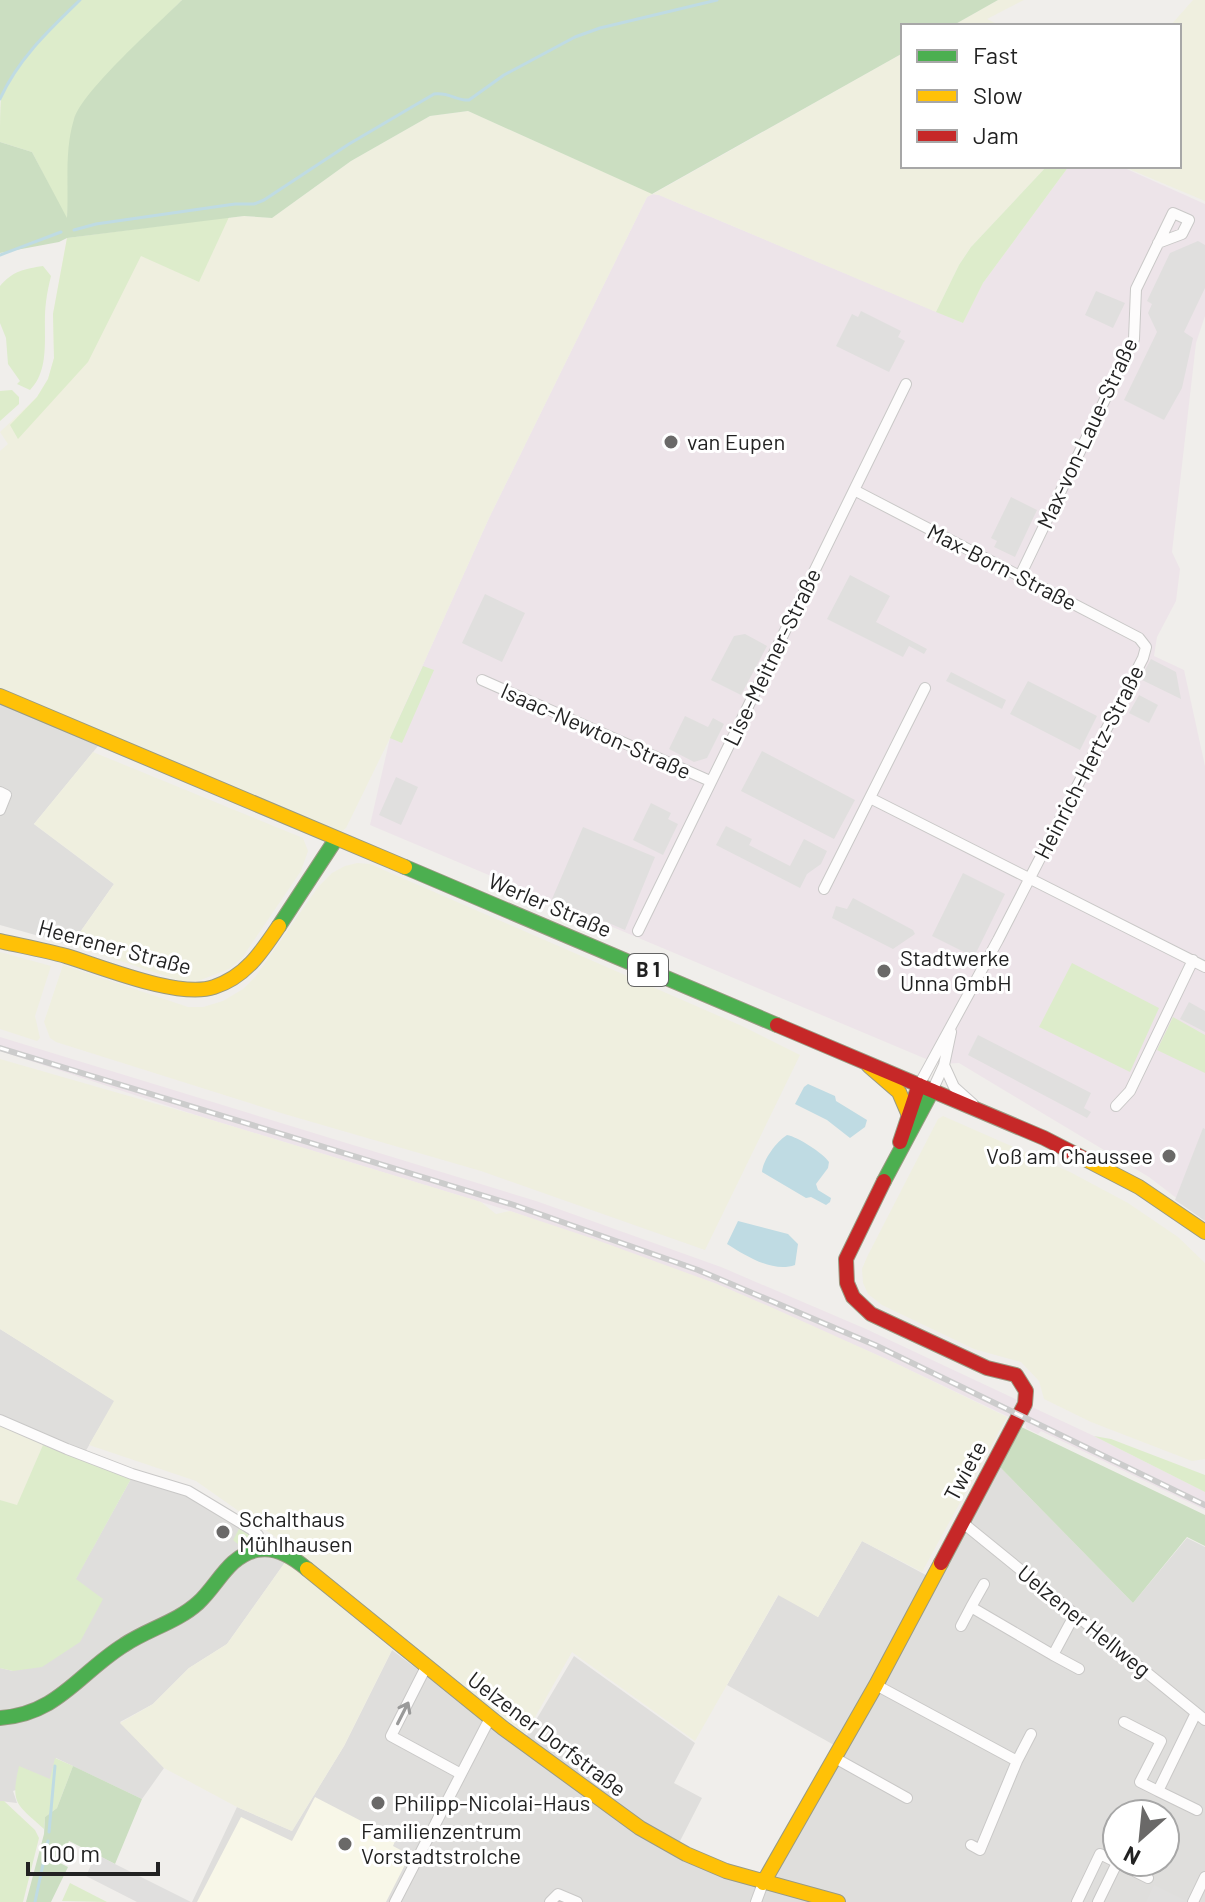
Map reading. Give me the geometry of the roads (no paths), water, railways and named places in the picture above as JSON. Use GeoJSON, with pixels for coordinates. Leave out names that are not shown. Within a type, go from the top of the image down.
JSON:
{"type":"FeatureCollection","features":[{"type":"Feature","properties":{"kind":"street","name":"Max-von-Laue-Straße"},"geometry":{"type":"LineString","coordinates":[[1020,576],[1134,339],[1136,289],[1158,243]]}},
{"type":"Feature","properties":{"kind":"street","name":"Lise-Meitner-Straße"},"geometry":{"type":"LineString","coordinates":[[638,931],[906,384]]}},
{"type":"Feature","properties":{"kind":"street","name":"Max-Born-Straße"},"geometry":{"type":"LineString","coordinates":[[854,490],[1139,638],[1146,647]]}},
{"type":"Feature","properties":{"kind":"street","name":"Heinrich-Hertz-Straße"},"geometry":{"type":"LineString","coordinates":[[926,1088],[952,1026],[1146,647]]}},
{"type":"Feature","properties":{"kind":"street","name":"Isaac-Newton-Straße"},"geometry":{"type":"LineString","coordinates":[[482,680],[710,781]]}},
{"type":"Feature","properties":{"kind":"street"},"geometry":{"type":"LineString","coordinates":[[824,889],[925,688]]}},
{"type":"Feature","properties":{"kind":"street","name":"Werler Straße"},"geometry":{"type":"LineString","coordinates":[[0,696],[979,1110],[1110,1170],[1205,1232]]}},
{"type":"Feature","properties":{"kind":"street"},"geometry":{"type":"LineString","coordinates":[[0,792],[6,795],[0,810]]}},
{"type":"Feature","properties":{"kind":"street","name":"Heinrich-Hertz-Straße"},"geometry":{"type":"LineString","coordinates":[[870,798],[1030,877]]}},
{"type":"Feature","properties":{"kind":"street","name":"Heerener Straße"},"geometry":{"type":"LineString","coordinates":[[0,941],[61,955],[176,989],[198,991],[215,987],[243,973],[263,950],[336,839]]}},
{"type":"Feature","properties":{"kind":"street"},"geometry":{"type":"LineString","coordinates":[[1030,877],[1205,967]]}},
{"type":"Feature","properties":{"kind":"street"},"geometry":{"type":"LineString","coordinates":[[1116,1106],[1130,1091],[1193,960]]}},
{"type":"Feature","properties":{"kind":"street","name":"Heinrich-Hertz-Straße"},"geometry":{"type":"LineString","coordinates":[[926,1088],[944,1065],[952,1026]]}},
{"type":"Feature","properties":{"kind":"street"},"geometry":{"type":"LineString","coordinates":[[866,1063],[899,1092],[908,1113]]}},
{"type":"Feature","properties":{"kind":"street"},"geometry":{"type":"LineString","coordinates":[[944,1065],[954,1087],[979,1110]]}},
{"type":"Feature","properties":{"kind":"street","name":"Twiete"},"geometry":{"type":"LineString","coordinates":[[897,1154],[908,1113],[926,1088]]}},
{"type":"Feature","properties":{"kind":"street","name":"Twiete"},"geometry":{"type":"LineString","coordinates":[[763,1883],[876,1685],[1025,1404],[1026,1391],[1016,1375],[987,1368],[871,1314],[861,1308],[849,1291],[846,1259],[897,1154],[913,1130],[926,1088]]}},
{"type":"Feature","properties":{"kind":"street"},"geometry":{"type":"LineString","coordinates":[[0,1420],[80,1454],[188,1491],[251,1529],[258,1535],[259,1549],[236,1559],[202,1599],[182,1616],[124,1644],[50,1705],[22,1716],[0,1718]]}},
{"type":"Feature","properties":{"kind":"street","name":"Uelzener Hellweg"},"geometry":{"type":"LineString","coordinates":[[963,1523],[1201,1717]]}},
{"type":"Feature","properties":{"kind":"street","name":"Uelzener Dorfstraße"},"geometry":{"type":"LineString","coordinates":[[259,1549],[292,1557],[489,1720],[625,1820],[709,1865],[763,1883],[838,1902]]}},
{"type":"Feature","properties":{"kind":"street"},"geometry":{"type":"LineString","coordinates":[[961,1626],[984,1584]]}},
{"type":"Feature","properties":{"kind":"street"},"geometry":{"type":"LineString","coordinates":[[971,1607],[1079,1669]]}},
{"type":"Feature","properties":{"kind":"street"},"geometry":{"type":"LineString","coordinates":[[1053,1655],[1075,1614]]}},
{"type":"Feature","properties":{"kind":"street"},"geometry":{"type":"LineString","coordinates":[[425,1669],[391,1736],[461,1774]]}},
{"type":"Feature","properties":{"kind":"street"},"geometry":{"type":"LineString","coordinates":[[876,1685],[1017,1761]]}},
{"type":"Feature","properties":{"kind":"street"},"geometry":{"type":"LineString","coordinates":[[1158,1791],[1178,1749],[1201,1717]]}},
{"type":"Feature","properties":{"kind":"street"},"geometry":{"type":"LineString","coordinates":[[395,1902],[489,1720]]}},
{"type":"Feature","properties":{"kind":"street"},"geometry":{"type":"LineString","coordinates":[[1124,1722],[1178,1749]]}},
{"type":"Feature","properties":{"kind":"street"},"geometry":{"type":"LineString","coordinates":[[980,1849],[1031,1734]]}},
{"type":"Feature","properties":{"kind":"street"},"geometry":{"type":"LineString","coordinates":[[1161,1741],[1140,1782],[1197,1810]]}},
{"type":"Feature","properties":{"kind":"street"},"geometry":{"type":"LineString","coordinates":[[835,1758],[907,1798]]}},
{"type":"Feature","properties":{"kind":"street"},"geometry":{"type":"LineString","coordinates":[[1101,1855],[1078,1899],[1096,1902],[1109,1878]]}},
{"type":"Feature","properties":{"kind":"street"},"geometry":{"type":"LineString","coordinates":[[1193,1902],[1205,1877]]}},
{"type":"Feature","properties":{"kind":"street"},"geometry":{"type":"LineString","coordinates":[[756,1902],[763,1883]]}},
{"type":"Feature","properties":{"kind":"street"},"geometry":{"type":"LineString","coordinates":[[550,1902],[558,1894],[577,1902]]}},
{"type":"Feature","properties":{"kind":"water"},"geometry":{"type":"Polygon","coordinates":[[[808,1084],[835,1096],[836,1101],[867,1120],[865,1127],[850,1138],[827,1120],[795,1104],[808,1084]]]}},
{"type":"Feature","properties":{"kind":"water"},"geometry":{"type":"Polygon","coordinates":[[[787,1135],[810,1146],[829,1162],[816,1184],[818,1190],[831,1198],[826,1205],[811,1197],[806,1198],[762,1172],[771,1152],[787,1135]]]}},
{"type":"Feature","properties":{"kind":"water"},"geometry":{"type":"Polygon","coordinates":[[[738,1221],[788,1234],[798,1244],[795,1265],[769,1265],[727,1244],[738,1221]]]}},
{"type":"Feature","properties":{"kind":"waterway"},"geometry":{"type":"LineString","coordinates":[[0,99],[25,58],[80,0]]}},
{"type":"Feature","properties":{"kind":"waterway"},"geometry":{"type":"LineString","coordinates":[[74,230],[96,224],[254,204],[434,94],[469,100],[504,75],[575,37],[600,28],[717,0]]}},
{"type":"Feature","properties":{"kind":"waterway"},"geometry":{"type":"LineString","coordinates":[[0,255],[61,232]]}},
{"type":"Feature","properties":{"kind":"waterway"},"geometry":{"type":"LineString","coordinates":[[49,1832],[55,1766]]}},
{"type":"Feature","properties":{"kind":"waterway"},"geometry":{"type":"LineString","coordinates":[[35,1902],[48,1841]]}},
{"type":"Feature","properties":{"kind":"railway"},"geometry":{"type":"LineString","coordinates":[[0,1048],[514,1205],[698,1270],[875,1345],[1205,1505]]}},
{"type":"Feature","properties":{"kind":"place","name":"van Eupen"},"geometry":{"type":"Point","coordinates":[671,442]}},
{"type":"Feature","properties":{"kind":"place","name":"Stadtwerke Unna GmbH"},"geometry":{"type":"Point","coordinates":[884,971]}},
{"type":"Feature","properties":{"kind":"place","name":"Voß am Chaussee"},"geometry":{"type":"Point","coordinates":[1169,1156]}},
{"type":"Feature","properties":{"kind":"place","name":"Schalthaus Mühlhausen"},"geometry":{"type":"Point","coordinates":[223,1532]}},
{"type":"Feature","properties":{"kind":"place","name":"Philipp-Nicolai-Haus"},"geometry":{"type":"Point","coordinates":[378,1803]}},
{"type":"Feature","properties":{"kind":"place","name":"Familienzentrum Vorstadtstrolche"},"geometry":{"type":"Point","coordinates":[345,1844]}}]}
